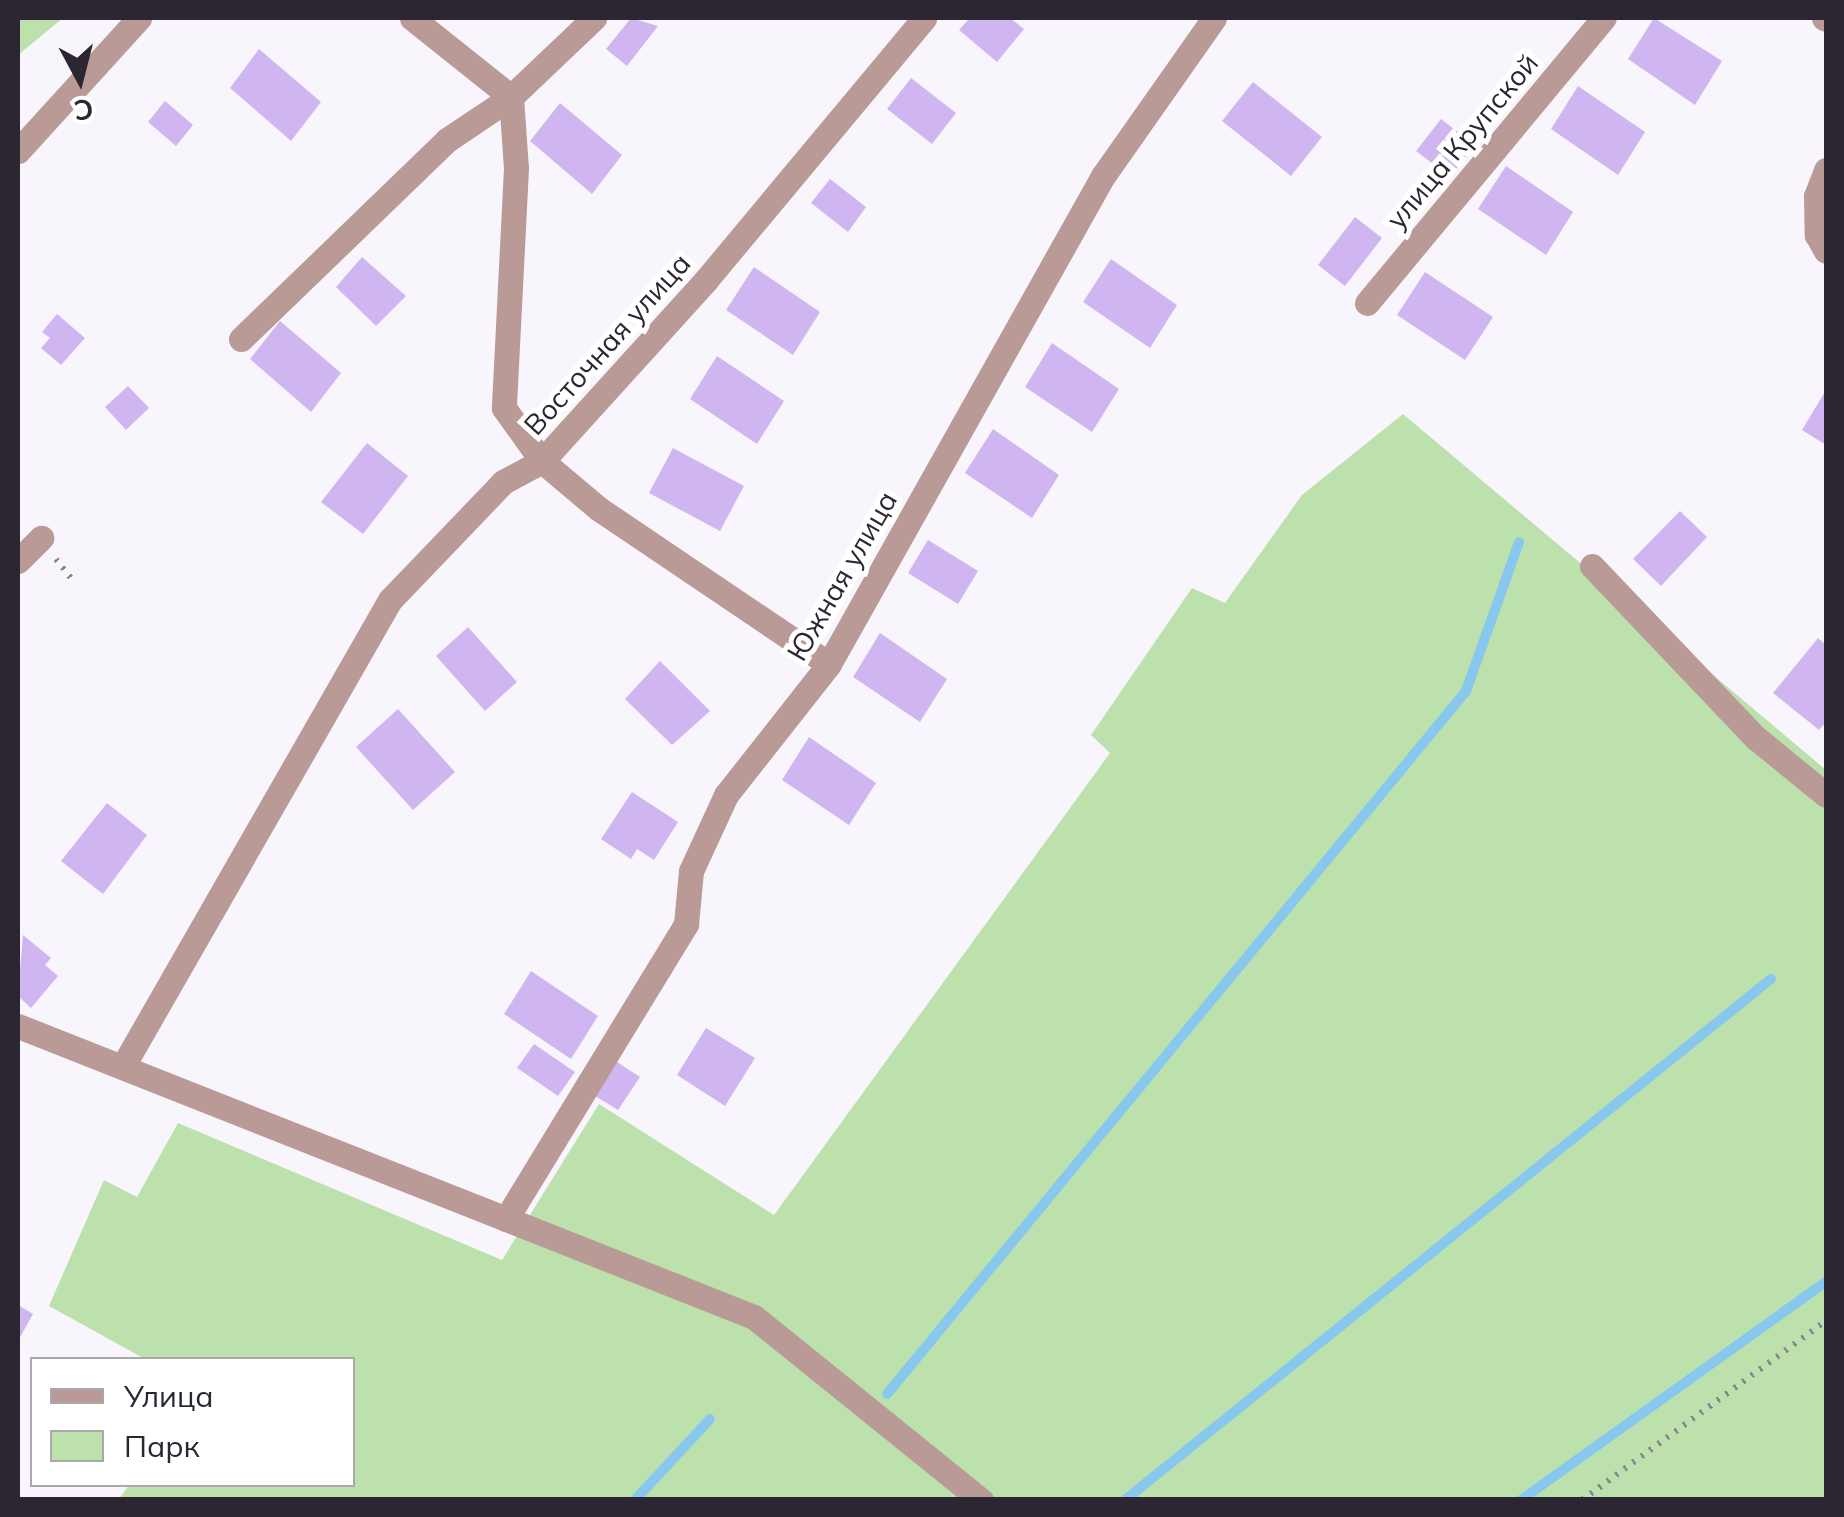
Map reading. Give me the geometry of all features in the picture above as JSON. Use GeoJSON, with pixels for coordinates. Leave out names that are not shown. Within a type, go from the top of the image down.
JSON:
{"type":"FeatureCollection","features":[{"type":"Feature","properties":{"kind":"street"},"geometry":{"type":"LineString","coordinates":[[18,151],[139,18]]}},
{"type":"Feature","properties":{"kind":"street"},"geometry":{"type":"LineString","coordinates":[[412,18],[511,97],[516,168],[504,408],[542,461],[599,509],[829,664]]}},
{"type":"Feature","properties":{"kind":"street"},"geometry":{"type":"LineString","coordinates":[[240,338],[448,140],[511,97],[594,18]]}},
{"type":"Feature","properties":{"kind":"street","name":"Восточная улица"},"geometry":{"type":"LineString","coordinates":[[124,1066],[390,600],[503,482],[542,461],[706,280],[924,18]]}},
{"type":"Feature","properties":{"kind":"street","name":"Южная улица"},"geometry":{"type":"LineString","coordinates":[[506,1220],[686,924],[691,870],[726,794],[829,664],[1103,176],[1214,18]]}},
{"type":"Feature","properties":{"kind":"street","name":"улица Крупской"},"geometry":{"type":"LineString","coordinates":[[1367,303],[1604,18]]}},
{"type":"Feature","properties":{"kind":"street"},"geometry":{"type":"LineString","coordinates":[[1826,170],[1816,196],[1816,235],[1826,250]]}},
{"type":"Feature","properties":{"kind":"street"},"geometry":{"type":"LineString","coordinates":[[18,562],[41,538]]}},
{"type":"Feature","properties":{"kind":"street"},"geometry":{"type":"LineString","coordinates":[[1592,566],[1756,738],[1826,795]]}},
{"type":"Feature","properties":{"kind":"street"},"geometry":{"type":"LineString","coordinates":[[18,1026],[754,1317],[981,1500]]}},
{"type":"Feature","properties":{"kind":"path"},"geometry":{"type":"LineString","coordinates":[[1582,1500],[1826,1322]]}},
{"type":"Feature","properties":{"kind":"green space"},"geometry":{"type":"Polygon","coordinates":[[[18,18],[63,18],[18,55],[18,18]]]}},
{"type":"Feature","properties":{"kind":"green space"},"geometry":{"type":"Polygon","coordinates":[[[1403,414],[1826,770],[1826,1499],[119,1499],[128,1487],[355,1487],[355,1357],[141,1357],[49,1306],[104,1180],[137,1197],[178,1123],[502,1260],[599,1104],[774,1215],[1110,753],[1091,735],[1192,588],[1225,603],[1302,495],[1403,414]]]}},
{"type":"Feature","properties":{"kind":"building"},"geometry":{"type":"Polygon","coordinates":[[[631,18],[658,26],[627,66],[606,49],[631,18]]]}},
{"type":"Feature","properties":{"kind":"building"},"geometry":{"type":"Polygon","coordinates":[[[970,18],[1010,18],[1024,29],[997,62],[959,30],[970,18]]]}},
{"type":"Feature","properties":{"kind":"building"},"geometry":{"type":"Polygon","coordinates":[[[1654,18],[1722,61],[1695,105],[1628,59],[1654,18]]]}},
{"type":"Feature","properties":{"kind":"building"},"geometry":{"type":"Polygon","coordinates":[[[259,49],[321,102],[291,141],[230,88],[259,49]]]}},
{"type":"Feature","properties":{"kind":"building"},"geometry":{"type":"Polygon","coordinates":[[[911,78],[956,113],[932,144],[887,109],[911,78]]]}},
{"type":"Feature","properties":{"kind":"building"},"geometry":{"type":"Polygon","coordinates":[[[1253,82],[1322,137],[1291,176],[1222,121],[1253,82]]]}},
{"type":"Feature","properties":{"kind":"building"},"geometry":{"type":"Polygon","coordinates":[[[1578,86],[1645,132],[1618,175],[1551,129],[1578,86]]]}},
{"type":"Feature","properties":{"kind":"building"},"geometry":{"type":"Polygon","coordinates":[[[165,101],[193,125],[176,146],[148,122],[165,101]]]}},
{"type":"Feature","properties":{"kind":"building"},"geometry":{"type":"Polygon","coordinates":[[[560,103],[622,155],[592,194],[530,141],[560,103]]]}},
{"type":"Feature","properties":{"kind":"building"},"geometry":{"type":"Polygon","coordinates":[[[1441,119],[1475,145],[1450,177],[1416,151],[1441,119]]]}},
{"type":"Feature","properties":{"kind":"building"},"geometry":{"type":"Polygon","coordinates":[[[1506,166],[1573,212],[1546,255],[1478,209],[1506,166]]]}},
{"type":"Feature","properties":{"kind":"building"},"geometry":{"type":"Polygon","coordinates":[[[830,179],[866,207],[848,232],[811,203],[830,179]]]}},
{"type":"Feature","properties":{"kind":"building"},"geometry":{"type":"Polygon","coordinates":[[[1355,217],[1382,238],[1345,286],[1318,265],[1355,217]]]}},
{"type":"Feature","properties":{"kind":"building"},"geometry":{"type":"Polygon","coordinates":[[[362,257],[406,296],[376,326],[336,287],[362,257]]]}},
{"type":"Feature","properties":{"kind":"building"},"geometry":{"type":"Polygon","coordinates":[[[1111,259],[1177,305],[1150,348],[1083,302],[1111,259]]]}},
{"type":"Feature","properties":{"kind":"building"},"geometry":{"type":"Polygon","coordinates":[[[754,267],[820,312],[793,355],[726,310],[754,267]]]}},
{"type":"Feature","properties":{"kind":"building"},"geometry":{"type":"Polygon","coordinates":[[[1425,272],[1493,317],[1465,360],[1397,315],[1425,272]]]}},
{"type":"Feature","properties":{"kind":"building"},"geometry":{"type":"Polygon","coordinates":[[[57,314],[85,338],[61,365],[41,348],[50,338],[42,332],[57,314]]]}},
{"type":"Feature","properties":{"kind":"building"},"geometry":{"type":"Polygon","coordinates":[[[280,321],[341,373],[311,412],[250,359],[280,321]]]}},
{"type":"Feature","properties":{"kind":"building"},"geometry":{"type":"Polygon","coordinates":[[[1052,343],[1119,389],[1092,432],[1025,387],[1052,343]]]}},
{"type":"Feature","properties":{"kind":"building"},"geometry":{"type":"Polygon","coordinates":[[[717,356],[784,401],[757,444],[690,399],[717,356]]]}},
{"type":"Feature","properties":{"kind":"building"},"geometry":{"type":"Polygon","coordinates":[[[128,386],[149,408],[126,430],[105,407],[128,386]]]}},
{"type":"Feature","properties":{"kind":"building"},"geometry":{"type":"Polygon","coordinates":[[[1826,390],[1826,445],[1802,430],[1826,390]]]}},
{"type":"Feature","properties":{"kind":"building"},"geometry":{"type":"Polygon","coordinates":[[[993,429],[1059,475],[1032,518],[965,473],[993,429]]]}},
{"type":"Feature","properties":{"kind":"building"},"geometry":{"type":"Polygon","coordinates":[[[367,443],[408,476],[363,534],[321,502],[367,443]]]}},
{"type":"Feature","properties":{"kind":"building"},"geometry":{"type":"Polygon","coordinates":[[[673,448],[744,486],[720,531],[649,493],[673,448]]]}},
{"type":"Feature","properties":{"kind":"building"},"geometry":{"type":"Polygon","coordinates":[[[1680,511],[1707,537],[1661,586],[1633,559],[1680,511]]]}},
{"type":"Feature","properties":{"kind":"building"},"geometry":{"type":"Polygon","coordinates":[[[928,540],[978,571],[958,604],[908,573],[928,540]]]}},
{"type":"Feature","properties":{"kind":"building"},"geometry":{"type":"Polygon","coordinates":[[[468,627],[517,682],[485,711],[436,656],[468,627]]]}},
{"type":"Feature","properties":{"kind":"building"},"geometry":{"type":"Polygon","coordinates":[[[880,633],[947,679],[920,722],[853,677],[880,633]]]}},
{"type":"Feature","properties":{"kind":"building"},"geometry":{"type":"Polygon","coordinates":[[[1818,638],[1826,645],[1826,722],[1819,730],[1773,693],[1818,638]]]}},
{"type":"Feature","properties":{"kind":"building"},"geometry":{"type":"Polygon","coordinates":[[[660,661],[710,711],[672,745],[625,699],[660,661]]]}},
{"type":"Feature","properties":{"kind":"building"},"geometry":{"type":"Polygon","coordinates":[[[398,709],[455,772],[413,810],[356,747],[398,709]]]}},
{"type":"Feature","properties":{"kind":"building"},"geometry":{"type":"Polygon","coordinates":[[[809,737],[876,783],[849,825],[782,780],[809,737]]]}},
{"type":"Feature","properties":{"kind":"building"},"geometry":{"type":"Polygon","coordinates":[[[632,792],[678,822],[654,860],[637,849],[631,859],[601,839],[632,792]]]}},
{"type":"Feature","properties":{"kind":"building"},"geometry":{"type":"Polygon","coordinates":[[[107,803],[147,835],[103,894],[61,861],[107,803]]]}},
{"type":"Feature","properties":{"kind":"building"},"geometry":{"type":"Polygon","coordinates":[[[23,935],[51,958],[45,965],[58,976],[31,1008],[18,996],[23,935]]]}},
{"type":"Feature","properties":{"kind":"building"},"geometry":{"type":"Polygon","coordinates":[[[531,971],[598,1016],[571,1059],[504,1014],[531,971]]]}},
{"type":"Feature","properties":{"kind":"building"},"geometry":{"type":"Polygon","coordinates":[[[706,1028],[755,1058],[725,1106],[677,1075],[706,1028]]]}},
{"type":"Feature","properties":{"kind":"building"},"geometry":{"type":"Polygon","coordinates":[[[534,1044],[575,1072],[558,1096],[517,1068],[534,1044]]]}},
{"type":"Feature","properties":{"kind":"building"},"geometry":{"type":"Polygon","coordinates":[[[617,1062],[640,1077],[618,1110],[595,1096],[617,1062]]]}},
{"type":"Feature","properties":{"kind":"building"},"geometry":{"type":"Polygon","coordinates":[[[18,1305],[33,1314],[18,1341],[18,1305]]]}},
{"type":"Feature","properties":{"kind":"waterway"},"geometry":{"type":"LineString","coordinates":[[887,1394],[1466,691],[1519,542]]}},
{"type":"Feature","properties":{"kind":"waterway"},"geometry":{"type":"LineString","coordinates":[[1125,1500],[1771,979]]}},
{"type":"Feature","properties":{"kind":"waterway"},"geometry":{"type":"LineString","coordinates":[[1521,1500],[1826,1282]]}},
{"type":"Feature","properties":{"kind":"waterway"},"geometry":{"type":"LineString","coordinates":[[635,1500],[710,1419]]}}]}
